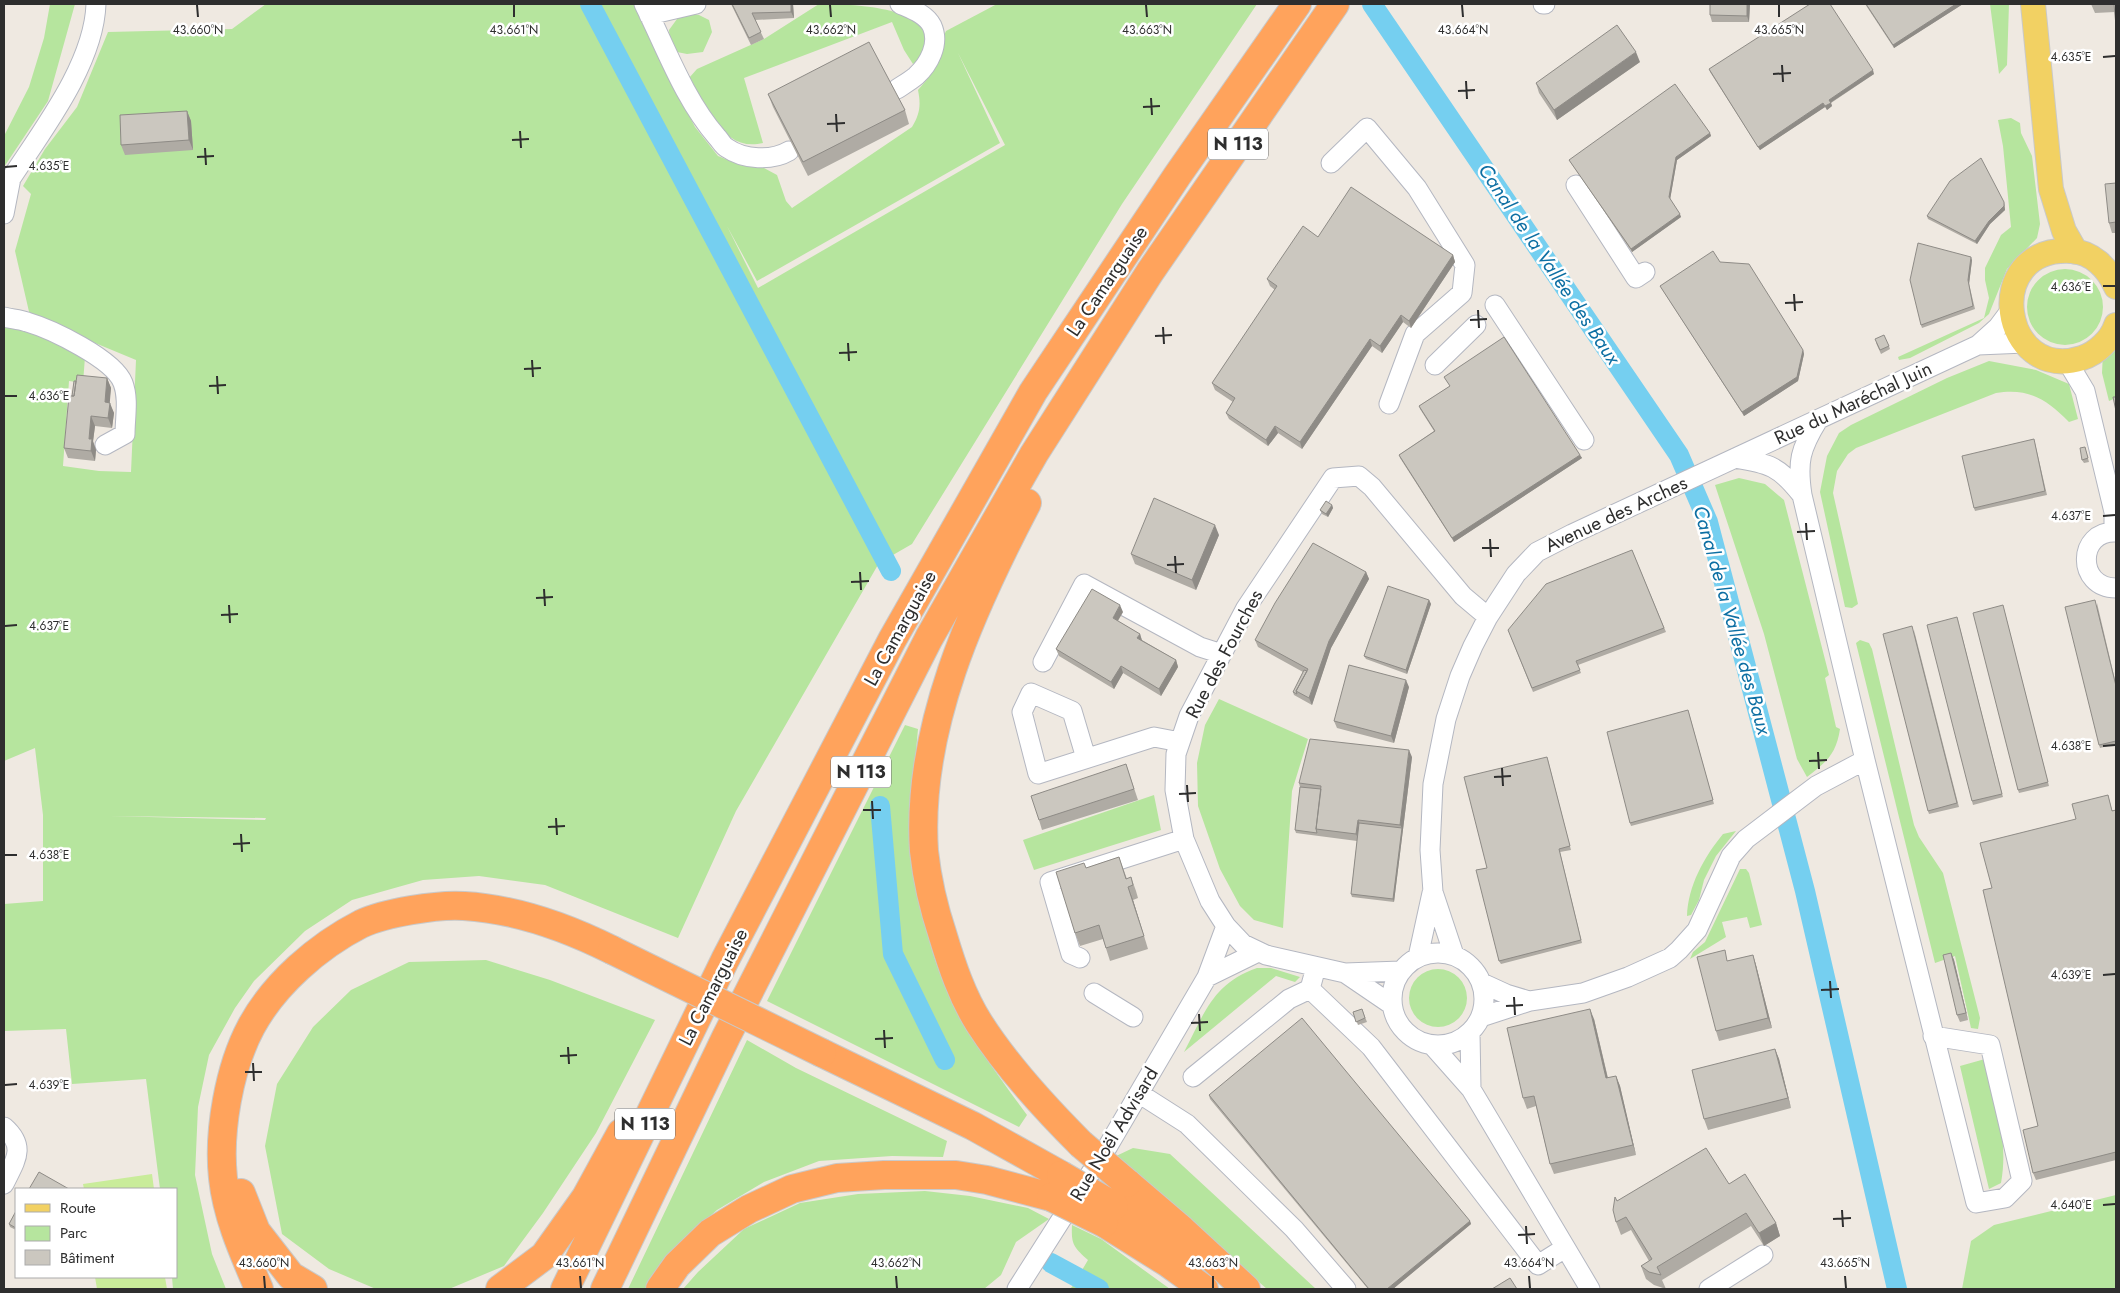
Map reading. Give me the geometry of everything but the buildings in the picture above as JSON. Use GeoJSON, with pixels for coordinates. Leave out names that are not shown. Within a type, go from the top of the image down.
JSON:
{"type":"FeatureCollection","features":[{"type":"Feature","properties":{"kind":"highway","name":"La Camarguaise"},"geometry":{"type":"LineString","coordinates":[[565,1289],[725,960],[892,640],[1033,392],[1177,176],[1297,4]]}},
{"type":"Feature","properties":{"kind":"highway","name":"La Camarguaise"},"geometry":{"type":"LineString","coordinates":[[605,1289],[726,1037],[930,638],[1034,454],[1150,272],[1331,10]]}},
{"type":"Feature","properties":{"kind":"highway"},"geometry":{"type":"LineString","coordinates":[[1150,272],[1005,544],[964,635],[939,710],[925,791],[924,851],[936,915],[954,974],[978,1022],[1009,1066],[1057,1120],[1082,1144],[1115,1204],[1168,1263],[1204,1289]]}},
{"type":"Feature","properties":{"kind":"highway"},"geometry":{"type":"LineString","coordinates":[[259,1289],[240,1245],[226,1200],[223,1178],[222,1147],[227,1106],[237,1063],[251,1027],[270,1000],[292,975],[325,948],[361,924],[401,911],[463,906],[514,912],[583,936],[973,1126],[1056,1186]]}},
{"type":"Feature","properties":{"kind":"highway"},"geometry":{"type":"LineString","coordinates":[[500,1289],[544,1256],[586,1197],[672,1040],[725,960]]}},
{"type":"Feature","properties":{"kind":"highway"},"geometry":{"type":"LineString","coordinates":[[227,1106],[230,1146],[236,1180],[256,1231],[291,1276],[313,1289]]}},
{"type":"Feature","properties":{"kind":"highway"},"geometry":{"type":"LineString","coordinates":[[660,1289],[677,1265],[710,1233],[749,1209],[792,1189],[837,1178],[933,1174],[1056,1186],[1115,1204],[1246,1289]]}},
{"type":"Feature","properties":{"kind":"highway"},"geometry":{"type":"LineString","coordinates":[[1115,1204],[1176,1248],[1228,1289]]}},
{"type":"Feature","properties":{"kind":"main road"},"geometry":{"type":"LineString","coordinates":[[2033,4],[2051,189],[2064,231],[2076,252]]}},
{"type":"Feature","properties":{"kind":"main road"},"geometry":{"type":"LineString","coordinates":[[2043,255],[2051,189]]}},
{"type":"Feature","properties":{"kind":"main road"},"geometry":{"type":"LineString","coordinates":[[2116,287],[2109,266],[2090,256],[2076,252],[2059,251],[2043,255],[2028,264],[2018,278],[2011,294],[2010,310],[2015,328],[2025,344],[2044,357],[2078,358],[2109,338],[2116,326]]}},
{"type":"Feature","properties":{"kind":"street"},"geometry":{"type":"LineString","coordinates":[[4,214],[7,183],[58,107],[83,58],[96,21],[96,4]]}},
{"type":"Feature","properties":{"kind":"street"},"geometry":{"type":"LineString","coordinates":[[696,4],[646,9],[680,79],[707,125],[727,149],[751,158],[778,157],[789,151]]}},
{"type":"Feature","properties":{"kind":"street"},"geometry":{"type":"LineString","coordinates":[[896,89],[917,75],[933,55],[934,38],[932,26],[924,17],[900,4]]}},
{"type":"Feature","properties":{"kind":"street"},"geometry":{"type":"LineString","coordinates":[[1331,163],[1367,128],[1417,188],[1465,265],[1462,293],[1415,334],[1389,404]]}},
{"type":"Feature","properties":{"kind":"street"},"geometry":{"type":"LineString","coordinates":[[1576,185],[1636,278],[1645,272]]}},
{"type":"Feature","properties":{"kind":"street"},"geometry":{"type":"LineString","coordinates":[[1495,305],[1584,440]]}},
{"type":"Feature","properties":{"kind":"street","name":"Rue du Maréchal Juin"},"geometry":{"type":"LineString","coordinates":[[1732,460],[1978,345],[1998,327],[2010,310]]}},
{"type":"Feature","properties":{"kind":"street"},"geometry":{"type":"LineString","coordinates":[[4,317],[26,321],[60,336],[102,359],[123,382],[126,399],[125,434],[105,445]]}},
{"type":"Feature","properties":{"kind":"street"},"geometry":{"type":"LineString","coordinates":[[1435,364],[1476,325]]}},
{"type":"Feature","properties":{"kind":"street","name":"Rue du Maréchal Juin"},"geometry":{"type":"LineString","coordinates":[[1978,345],[2025,344]]}},
{"type":"Feature","properties":{"kind":"street"},"geometry":{"type":"LineString","coordinates":[[2078,358],[2114,512],[2115,532],[2101,535],[2093,541],[2088,548],[2086,565],[2094,580],[2101,585],[2116,588]]}},
{"type":"Feature","properties":{"kind":"street"},"geometry":{"type":"LineString","coordinates":[[1818,420],[1802,449],[1799,473],[1802,495],[1865,760],[1933,1036],[1976,1203],[2006,1198],[2022,1181],[1990,1044],[1933,1036]]}},
{"type":"Feature","properties":{"kind":"street"},"geometry":{"type":"LineString","coordinates":[[1732,460],[1758,461],[1776,468],[1788,477],[1802,495]]}},
{"type":"Feature","properties":{"kind":"street","name":"Avenue des Arches"},"geometry":{"type":"LineString","coordinates":[[1418,957],[1432,892],[1430,850],[1433,784],[1444,729],[1460,676],[1488,618],[1516,574],[1537,552],[1732,460]]}},
{"type":"Feature","properties":{"kind":"street","name":"Rue des Fourches"},"geometry":{"type":"LineString","coordinates":[[1401,971],[1345,973],[1266,955],[1243,944],[1226,926],[1210,901],[1184,839],[1175,790],[1176,754],[1189,716],[1246,608],[1333,478],[1359,476],[1372,486],[1463,596],[1488,618]]}},
{"type":"Feature","properties":{"kind":"street"},"geometry":{"type":"LineString","coordinates":[[1043,662],[1084,584],[1200,647],[1222,654]]}},
{"type":"Feature","properties":{"kind":"street"},"geometry":{"type":"LineString","coordinates":[[1086,758],[1154,737],[1180,742]]}},
{"type":"Feature","properties":{"kind":"street"},"geometry":{"type":"LineString","coordinates":[[1481,1017],[1530,1001],[1583,993],[1628,977],[1670,958],[1697,930],[1731,856],[1746,839],[1816,786],[1865,760]]}},
{"type":"Feature","properties":{"kind":"street"},"geometry":{"type":"LineString","coordinates":[[1080,958],[1071,954],[1050,882],[1184,839]]}},
{"type":"Feature","properties":{"kind":"street","name":"Avenue des Arches"},"geometry":{"type":"LineString","coordinates":[[1432,892],[1454,955]]}},
{"type":"Feature","properties":{"kind":"street","name":"Rue Noël Advisard"},"geometry":{"type":"LineString","coordinates":[[1017,1289],[1140,1094],[1208,977],[1226,926]]}},
{"type":"Feature","properties":{"kind":"street"},"geometry":{"type":"LineString","coordinates":[[1208,977],[1258,952]]}},
{"type":"Feature","properties":{"kind":"street"},"geometry":{"type":"LineString","coordinates":[[1436,953],[1454,955],[1470,966],[1482,983],[1484,1000],[1481,1017],[1470,1033],[1458,1041],[1446,1045],[1432,1045],[1418,1041],[1406,1032],[1396,1020],[1392,1005],[1392,993],[1401,971],[1418,957],[1436,953]]}},
{"type":"Feature","properties":{"kind":"street"},"geometry":{"type":"LineString","coordinates":[[1193,1077],[1289,999],[1310,989],[1316,967]]}},
{"type":"Feature","properties":{"kind":"street","name":"Rue des Fourches"},"geometry":{"type":"LineString","coordinates":[[1345,973],[1392,1005]]}},
{"type":"Feature","properties":{"kind":"street"},"geometry":{"type":"LineString","coordinates":[[1482,983],[1506,994],[1530,1001]]}},
{"type":"Feature","properties":{"kind":"street"},"geometry":{"type":"LineString","coordinates":[[1310,989],[1371,1047],[1538,1265],[1565,1248]]}},
{"type":"Feature","properties":{"kind":"street"},"geometry":{"type":"LineString","coordinates":[[1094,993],[1133,1017]]}},
{"type":"Feature","properties":{"kind":"street"},"geometry":{"type":"LineString","coordinates":[[1470,1033],[1471,1089]]}},
{"type":"Feature","properties":{"kind":"street"},"geometry":{"type":"LineString","coordinates":[[1432,1045],[1471,1089],[1590,1289]]}},
{"type":"Feature","properties":{"kind":"street"},"geometry":{"type":"LineString","coordinates":[[1140,1094],[1187,1124],[1294,1229],[1346,1289]]}},
{"type":"Feature","properties":{"kind":"street"},"geometry":{"type":"LineString","coordinates":[[4,1127],[15,1137],[18,1149],[16,1161],[4,1184]]}},
{"type":"Feature","properties":{"kind":"street"},"geometry":{"type":"LineString","coordinates":[[1709,1289],[1763,1254]]}},
{"type":"Feature","properties":{"kind":"green space"},"geometry":{"type":"Polygon","coordinates":[[[50,4],[75,4],[48,101],[4,167],[4,136],[29,87],[44,38],[50,4]]]}},
{"type":"Feature","properties":{"kind":"green space"},"geometry":{"type":"Polygon","coordinates":[[[266,4],[633,4],[638,8],[646,31],[695,127],[718,156],[740,165],[764,168],[777,175],[786,201],[792,208],[912,127],[919,109],[918,90],[929,77],[940,55],[941,42],[946,31],[997,4],[1257,4],[1122,204],[912,544],[879,563],[736,811],[678,938],[545,885],[479,876],[423,880],[352,900],[305,931],[254,981],[235,1008],[209,1055],[198,1107],[195,1175],[212,1254],[226,1289],[173,1289],[172,1278],[178,1278],[178,1188],[160,1188],[146,1079],[72,1084],[66,1029],[4,1031],[4,904],[43,901],[43,815],[35,748],[4,761],[4,326],[32,326],[85,357],[83,383],[69,381],[63,466],[99,471],[131,472],[136,360],[30,316],[15,251],[31,194],[23,186],[45,149],[77,107],[108,32],[232,29],[266,4]],[[958,53],[1000,143],[757,281],[727,226],[758,288],[1005,145],[958,53]],[[110,816],[265,820],[265,818],[110,816]]]}},
{"type":"Feature","properties":{"kind":"green space"},"geometry":{"type":"Polygon","coordinates":[[[819,4],[864,6],[899,13],[923,28],[928,40],[924,56],[913,64],[904,50],[892,22],[744,78],[763,143],[749,144],[737,141],[726,134],[709,114],[689,78],[697,69],[764,39],[819,4]]]}},
{"type":"Feature","properties":{"kind":"green space"},"geometry":{"type":"Polygon","coordinates":[[[1990,4],[2009,4],[2007,65],[1999,74],[1990,4]]]}},
{"type":"Feature","properties":{"kind":"green space"},"geometry":{"type":"Polygon","coordinates":[[[687,13],[699,15],[709,20],[712,32],[703,52],[687,54],[677,52],[670,43],[669,30],[677,19],[687,13]]]}},
{"type":"Feature","properties":{"kind":"green space"},"geometry":{"type":"Polygon","coordinates":[[[2011,118],[2020,123],[2021,133],[2032,156],[2040,224],[2037,238],[2007,269],[1989,314],[1979,323],[1910,358],[1899,360],[1898,357],[1984,318],[1989,298],[1985,280],[1985,268],[2001,235],[2011,227],[2003,146],[1998,120],[2011,118]]]}},
{"type":"Feature","properties":{"kind":"green space"},"geometry":{"type":"Polygon","coordinates":[[[2058,269],[2072,269],[2086,275],[2097,286],[2103,300],[2100,322],[2092,334],[2072,345],[2058,345],[2044,339],[2033,328],[2027,314],[2027,300],[2033,286],[2044,275],[2058,269]]]}},
{"type":"Feature","properties":{"kind":"green space"},"geometry":{"type":"Polygon","coordinates":[[[2116,345],[2116,398],[2109,401],[2102,373],[2103,352],[2116,345]]]}},
{"type":"Feature","properties":{"kind":"green space"},"geometry":{"type":"Polygon","coordinates":[[[1989,361],[2036,370],[2069,384],[2078,419],[2069,422],[2053,407],[2028,394],[2018,392],[1996,393],[1856,448],[1848,454],[1837,471],[1833,493],[1858,604],[1852,608],[1845,607],[1820,492],[1827,456],[1839,433],[1851,425],[1947,378],[1989,361]]]}},
{"type":"Feature","properties":{"kind":"green space"},"geometry":{"type":"Polygon","coordinates":[[[1739,478],[1765,484],[1784,500],[1829,675],[1825,678],[1836,727],[1840,729],[1833,752],[1820,767],[1807,777],[1797,759],[1764,634],[1715,485],[1739,478]]]}},
{"type":"Feature","properties":{"kind":"green space"},"geometry":{"type":"Polygon","coordinates":[[[1860,640],[1869,643],[1872,649],[1914,825],[1919,837],[1943,873],[1980,1018],[1978,1029],[1971,1028],[1955,956],[1935,963],[1856,643],[1860,640]]]}},
{"type":"Feature","properties":{"kind":"green space"},"geometry":{"type":"Polygon","coordinates":[[[1219,699],[1308,739],[1292,791],[1283,928],[1254,920],[1240,906],[1220,869],[1198,806],[1197,763],[1205,725],[1219,699]]]}},
{"type":"Feature","properties":{"kind":"green space"},"geometry":{"type":"Polygon","coordinates":[[[905,725],[918,729],[911,833],[917,884],[930,943],[943,980],[958,1013],[986,1058],[1027,1115],[1019,1127],[767,1001],[905,725]]]}},
{"type":"Feature","properties":{"kind":"green space"},"geometry":{"type":"Polygon","coordinates":[[[1154,795],[1161,830],[1034,870],[1023,840],[1154,795]]]}},
{"type":"Feature","properties":{"kind":"green space"},"geometry":{"type":"Polygon","coordinates":[[[1736,831],[1716,856],[1704,880],[1699,900],[1691,915],[1687,916],[1690,894],[1698,872],[1723,834],[1736,831]]]}},
{"type":"Feature","properties":{"kind":"green space"},"geometry":{"type":"Polygon","coordinates":[[[1740,869],[1746,869],[1749,873],[1762,925],[1750,928],[1747,917],[1722,922],[1726,937],[1690,959],[1693,952],[1705,942],[1740,869]]]}},
{"type":"Feature","properties":{"kind":"green space"},"geometry":{"type":"Polygon","coordinates":[[[486,960],[550,980],[655,1020],[596,1133],[543,1213],[504,1266],[449,1289],[376,1289],[329,1269],[282,1234],[265,1146],[277,1084],[313,1027],[351,990],[409,962],[486,960]]]}},
{"type":"Feature","properties":{"kind":"green space"},"geometry":{"type":"Polygon","coordinates":[[[1257,968],[1271,968],[1300,977],[1295,982],[1276,976],[1184,1052],[1204,1013],[1220,991],[1242,974],[1257,968]]]}},
{"type":"Feature","properties":{"kind":"green space"},"geometry":{"type":"Polygon","coordinates":[[[1432,969],[1444,969],[1459,977],[1467,992],[1467,1004],[1459,1019],[1444,1027],[1432,1027],[1417,1019],[1409,1004],[1409,992],[1417,977],[1432,969]]]}},
{"type":"Feature","properties":{"kind":"green space"},"geometry":{"type":"Polygon","coordinates":[[[747,1040],[796,1068],[947,1141],[943,1157],[892,1156],[819,1161],[764,1182],[717,1210],[674,1248],[647,1289],[628,1289],[747,1040]]]}},
{"type":"Feature","properties":{"kind":"green space"},"geometry":{"type":"Polygon","coordinates":[[[1985,1059],[2000,1120],[2003,1151],[2001,1183],[1989,1189],[1960,1066],[1985,1059]]]}},
{"type":"Feature","properties":{"kind":"green space"},"geometry":{"type":"Polygon","coordinates":[[[1133,1148],[1170,1154],[1316,1289],[1267,1289],[1114,1157],[1133,1148]]]}},
{"type":"Feature","properties":{"kind":"green space"},"geometry":{"type":"Polygon","coordinates":[[[152,1174],[154,1188],[84,1188],[83,1184],[152,1174]]]}},
{"type":"Feature","properties":{"kind":"green space"},"geometry":{"type":"Polygon","coordinates":[[[925,1191],[970,1196],[1028,1208],[1049,1219],[1016,1242],[1001,1275],[984,1289],[683,1289],[698,1272],[744,1229],[800,1203],[858,1194],[925,1191]]]}},
{"type":"Feature","properties":{"kind":"green space"},"geometry":{"type":"Polygon","coordinates":[[[2116,1195],[2116,1289],[1962,1289],[1971,1241],[1994,1225],[2116,1195]]]}},
{"type":"Feature","properties":{"kind":"green space"},"geometry":{"type":"Polygon","coordinates":[[[1072,1225],[1101,1239],[1170,1289],[1069,1289],[1088,1260],[1074,1245],[1072,1225]]]}},
{"type":"Feature","properties":{"kind":"green space"},"geometry":{"type":"Polygon","coordinates":[[[95,1278],[165,1278],[167,1289],[97,1289],[95,1278]]]}},
{"type":"Feature","properties":{"kind":"waterway"},"geometry":{"type":"LineString","coordinates":[[590,4],[891,571]]}},
{"type":"Feature","properties":{"kind":"waterway","name":"Canal de la Vallée des Baux"},"geometry":{"type":"LineString","coordinates":[[1372,4],[1679,455],[1708,522],[1805,891],[1897,1289]]}},
{"type":"Feature","properties":{"kind":"waterway"},"geometry":{"type":"LineString","coordinates":[[880,806],[893,954],[945,1060]]}},
{"type":"Feature","properties":{"kind":"waterway"},"geometry":{"type":"LineString","coordinates":[[1051,1263],[1099,1289]]}}]}
